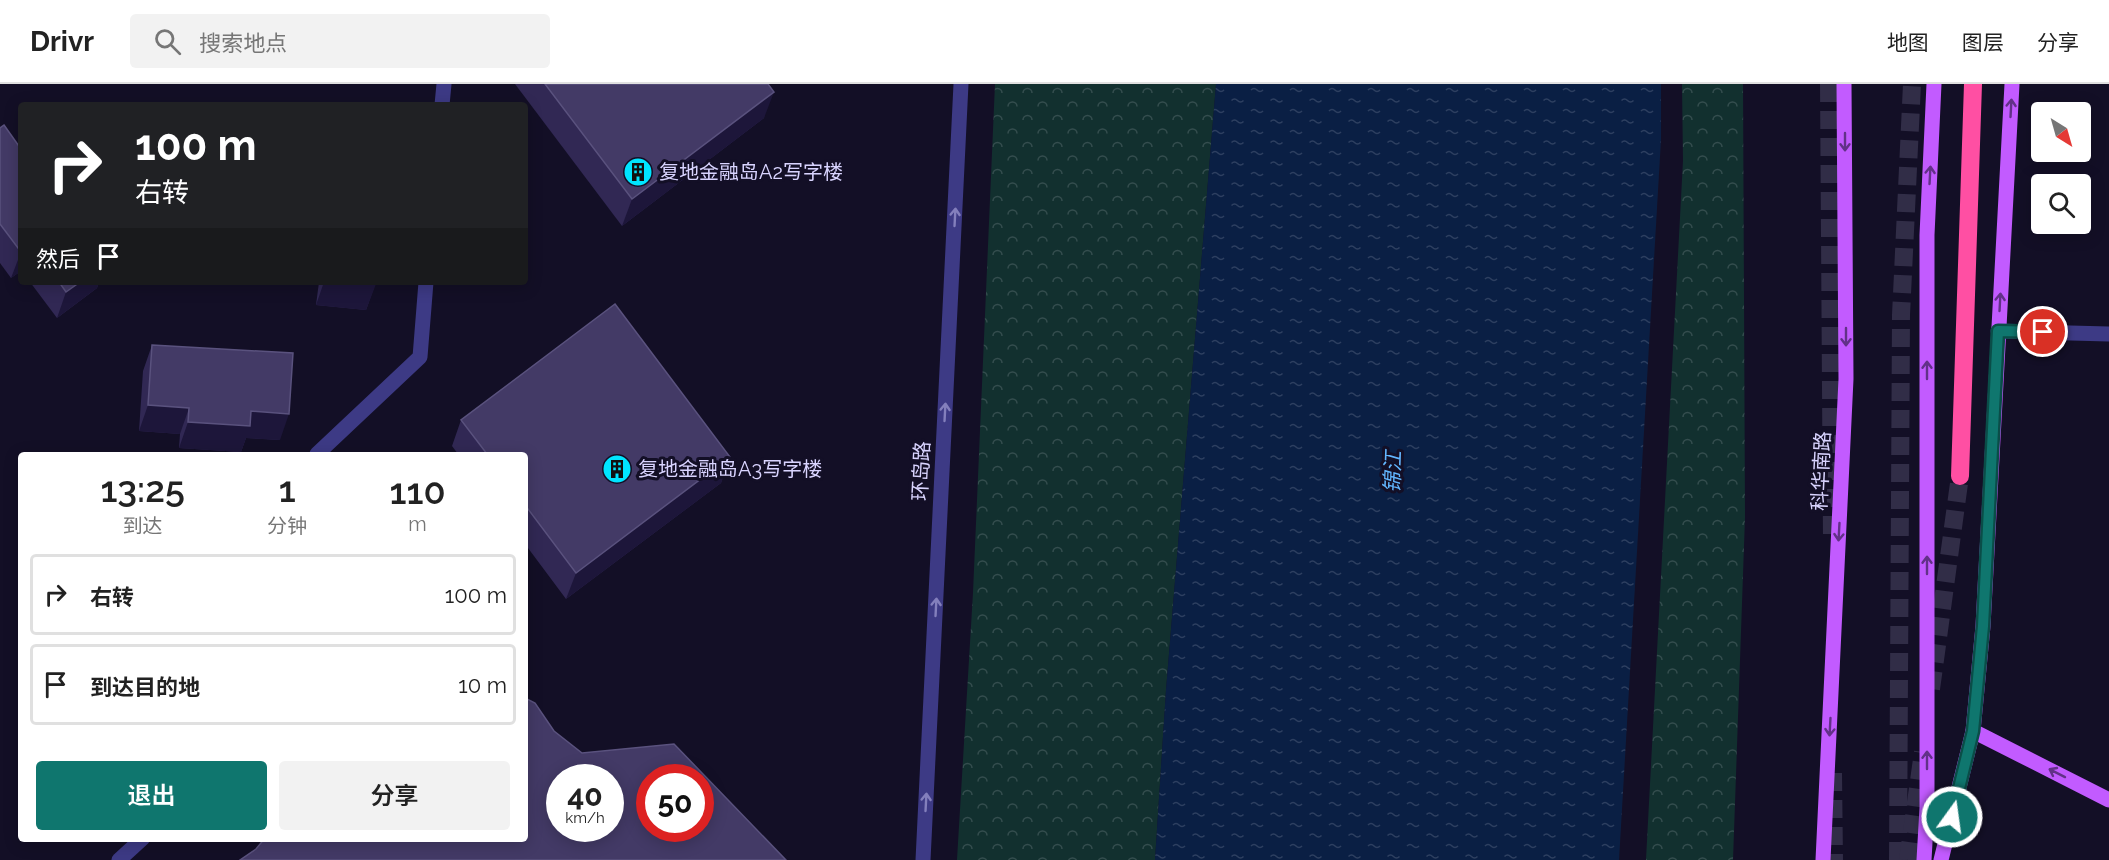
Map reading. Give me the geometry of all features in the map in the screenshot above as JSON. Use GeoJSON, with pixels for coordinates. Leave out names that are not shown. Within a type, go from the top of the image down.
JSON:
{"type":"FeatureCollection","features":[{"type":"Feature","properties":{"kind":"highway"},"geometry":{"type":"LineString","coordinates":[[1960,476],[1974,84]]}},
{"type":"Feature","properties":{"kind":"main road","name":"科华南路"},"geometry":{"type":"LineString","coordinates":[[1823,860],[1846,379],[1844,84]]}},
{"type":"Feature","properties":{"kind":"main road"},"geometry":{"type":"LineString","coordinates":[[1924,860],[1927,808],[1928,235],[1934,84]]}},
{"type":"Feature","properties":{"kind":"main road"},"geometry":{"type":"LineString","coordinates":[[1941,860],[1973,731],[1983,626],[2012,84]]}},
{"type":"Feature","properties":{"kind":"main road"},"geometry":{"type":"LineString","coordinates":[[1973,731],[2109,800]]}},
{"type":"Feature","properties":{"kind":"street"},"geometry":{"type":"LineString","coordinates":[[442,102],[444,84]]}},
{"type":"Feature","properties":{"kind":"street","name":"环岛路"},"geometry":{"type":"LineString","coordinates":[[923,860],[961,84]]}},
{"type":"Feature","properties":{"kind":"street"},"geometry":{"type":"LineString","coordinates":[[318,452],[420,357],[426,285]]}},
{"type":"Feature","properties":{"kind":"street"},"geometry":{"type":"LineString","coordinates":[[1998,331],[2109,334]]}},
{"type":"Feature","properties":{"kind":"street"},"geometry":{"type":"LineString","coordinates":[[119,860],[139,842]]}},
{"type":"Feature","properties":{"kind":"green space"},"geometry":{"type":"Polygon","coordinates":[[[995,84],[1216,84],[1166,690],[1155,860],[957,860],[973,593],[995,84]]]}},
{"type":"Feature","properties":{"kind":"green space"},"geometry":{"type":"Polygon","coordinates":[[[1682,84],[1743,84],[1745,517],[1733,860],[1646,860],[1683,161],[1682,84]]]}},
{"type":"Feature","properties":{"kind":"water","name":"锦江"},"geometry":{"type":"Polygon","coordinates":[[[1216,84],[1661,84],[1661,139],[1619,860],[1155,860],[1166,690],[1216,84]]]}},
{"type":"Feature","properties":{"kind":"building","name":"复地金融岛A2写字楼"},"geometry":{"type":"Polygon","coordinates":[[[545,84],[768,84],[774,92],[632,199],[545,84]]]}},
{"type":"Feature","properties":{"kind":"building"},"geometry":{"type":"Polygon","coordinates":[[[4,125],[18,145],[18,248],[0,224],[0,128],[4,125]]]}},
{"type":"Feature","properties":{"kind":"building"},"geometry":{"type":"Polygon","coordinates":[[[61,285],[76,285],[66,292],[61,285]]]}},
{"type":"Feature","properties":{"kind":"building","name":"复地金融岛A3写字楼"},"geometry":{"type":"Polygon","coordinates":[[[615,304],[730,457],[576,573],[528,509],[528,452],[485,452],[461,420],[615,304]]]}},
{"type":"Feature","properties":{"kind":"building"},"geometry":{"type":"Polygon","coordinates":[[[152,345],[293,353],[289,414],[251,411],[250,426],[188,422],[189,408],[148,405],[152,345]]]}},
{"type":"Feature","properties":{"kind":"building"},"geometry":{"type":"Polygon","coordinates":[[[528,700],[535,703],[554,731],[582,753],[674,744],[693,764],[636,764],[636,842],[714,842],[714,785],[786,860],[240,860],[262,842],[528,842],[528,700]]]}},
{"type":"Feature","properties":{"kind":"tunnel"},"geometry":{"type":"LineString","coordinates":[[1829,84],[1832,541]]}},
{"type":"Feature","properties":{"kind":"tunnel"},"geometry":{"type":"LineString","coordinates":[[1898,860],[1901,315],[1912,84]]}},
{"type":"Feature","properties":{"kind":"tunnel"},"geometry":{"type":"LineString","coordinates":[[1931,689],[1960,476]]}},
{"type":"Feature","properties":{"kind":"tunnel"},"geometry":{"type":"LineString","coordinates":[[1908,860],[1923,752]]}},
{"type":"Feature","properties":{"kind":"tunnel"},"geometry":{"type":"LineString","coordinates":[[1833,773],[1834,860]]}},
{"type":"Feature","properties":{"kind":"place","name":"复地金融岛A2写字楼"},"geometry":{"type":"Point","coordinates":[638,172]}},
{"type":"Feature","properties":{"kind":"place","name":"复地金融岛A3写字楼"},"geometry":{"type":"Point","coordinates":[617,469]}},
{"type":"Feature","properties":{"kind":"route"},"geometry":{"type":"LineString","coordinates":[[1952,817],[1973,731],[1983,626],[1998,331],[2043,332]]}}]}
